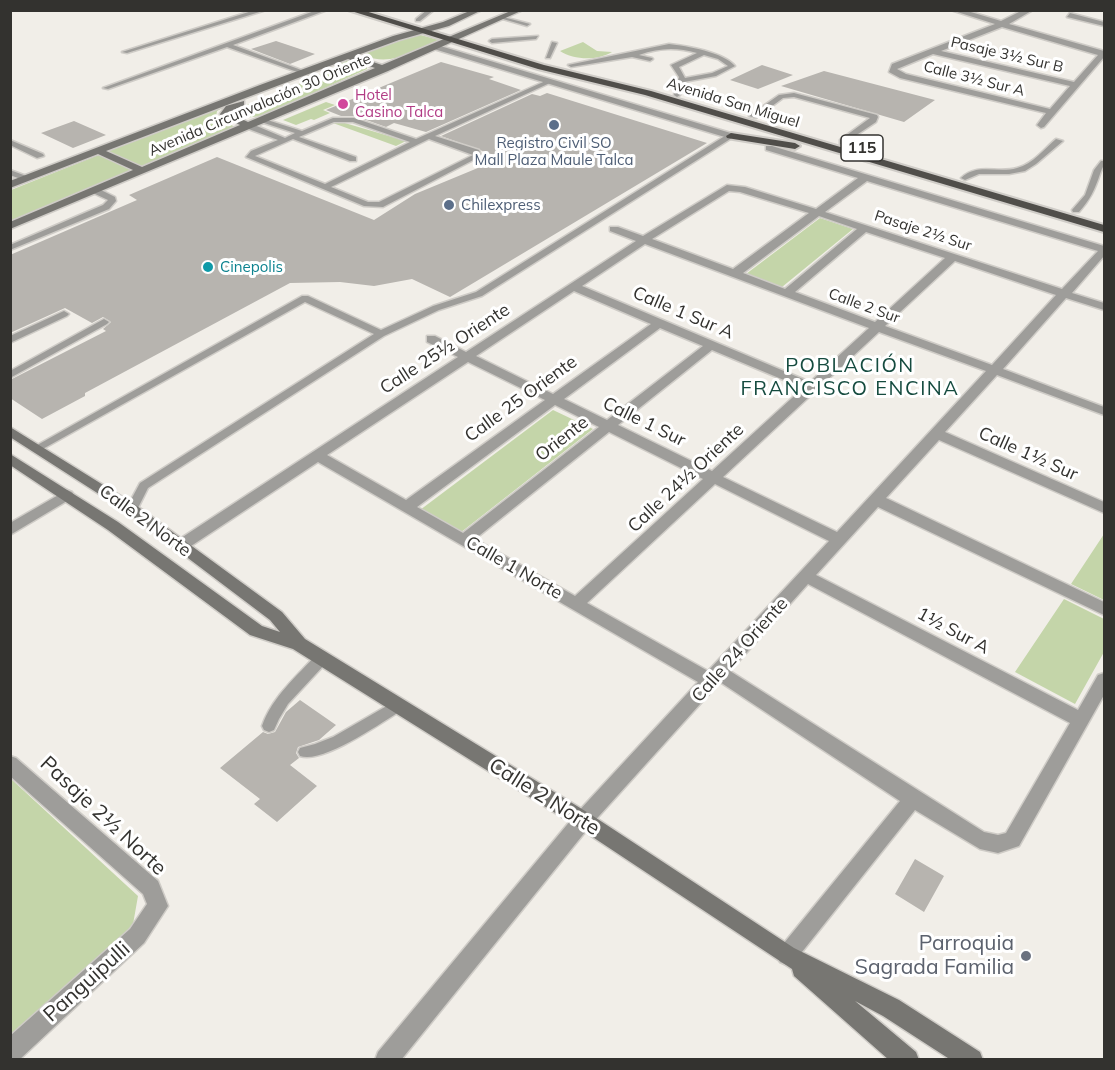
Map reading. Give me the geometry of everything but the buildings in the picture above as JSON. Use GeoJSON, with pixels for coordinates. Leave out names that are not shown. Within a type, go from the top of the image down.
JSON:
{"type":"FeatureCollection","features":[{"type":"Feature","properties":{"kind":"highway","name":"Avenida San Miguel"},"geometry":{"type":"LineString","coordinates":[[352,10],[541,67],[648,93],[965,178],[1104,218]]}},
{"type":"Feature","properties":{"kind":"highway"},"geometry":{"type":"LineString","coordinates":[[383,10],[514,48]]}},
{"type":"Feature","properties":{"kind":"highway","name":"Avenida San Miguel"},"geometry":{"type":"LineString","coordinates":[[537,54],[753,116],[1104,229]]}},
{"type":"Feature","properties":{"kind":"highway"},"geometry":{"type":"LineString","coordinates":[[731,136],[844,147]]}},
{"type":"Feature","properties":{"kind":"main road","name":"Avenida Circunvalación 30 Oriente"},"geometry":{"type":"LineString","coordinates":[[10,226],[520,10]]}},
{"type":"Feature","properties":{"kind":"main road","name":"Avenida Circunvalación 30 Oriente"},"geometry":{"type":"LineString","coordinates":[[10,185],[302,72],[479,11]]}},
{"type":"Feature","properties":{"kind":"main road"},"geometry":{"type":"LineString","coordinates":[[348,56],[385,69]]}},
{"type":"Feature","properties":{"kind":"main road"},"geometry":{"type":"LineString","coordinates":[[249,126],[227,118],[224,112],[233,106],[300,79],[316,67]]}},
{"type":"Feature","properties":{"kind":"main road"},"geometry":{"type":"LineString","coordinates":[[98,151],[143,171]]}},
{"type":"Feature","properties":{"kind":"main road","name":"Calle 2 Norte"},"geometry":{"type":"LineString","coordinates":[[10,431],[132,509],[276,616],[298,644]]}},
{"type":"Feature","properties":{"kind":"main road","name":"Calle 2 Norte"},"geometry":{"type":"LineString","coordinates":[[10,458],[113,526],[256,631],[298,644],[322,658],[583,820],[787,956],[891,1008],[972,1059]]}},
{"type":"Feature","properties":{"kind":"main road","name":"Calle 2 Norte"},"geometry":{"type":"LineString","coordinates":[[787,956],[872,1032],[908,1059]]}},
{"type":"Feature","properties":{"kind":"street"},"geometry":{"type":"LineString","coordinates":[[954,10],[1002,24],[1043,40],[1104,54],[1041,125]]}},
{"type":"Feature","properties":{"kind":"street"},"geometry":{"type":"LineString","coordinates":[[932,51],[1002,24],[1030,10]]}},
{"type":"Feature","properties":{"kind":"street"},"geometry":{"type":"LineString","coordinates":[[1070,15],[1104,24]]}},
{"type":"Feature","properties":{"kind":"street","name":"Avenida San Miguel"},"geometry":{"type":"LineString","coordinates":[[437,47],[731,136]]}},
{"type":"Feature","properties":{"kind":"street","name":"Calle 3½ Sur A"},"geometry":{"type":"LineString","coordinates":[[932,51],[895,66],[892,70],[903,76],[1052,112]]}},
{"type":"Feature","properties":{"kind":"street","name":"Pasaje 3½ Sur B"},"geometry":{"type":"LineString","coordinates":[[932,51],[1076,86]]}},
{"type":"Feature","properties":{"kind":"street","name":"Avenida San Miguel"},"geometry":{"type":"LineString","coordinates":[[769,148],[1104,250]]}},
{"type":"Feature","properties":{"kind":"street"},"geometry":{"type":"LineString","coordinates":[[734,274],[865,177]]}},
{"type":"Feature","properties":{"kind":"street","name":"Pasaje 2½ Sur"},"geometry":{"type":"LineString","coordinates":[[731,188],[745,190],[816,212],[1104,307]]}},
{"type":"Feature","properties":{"kind":"street","name":"Calle 25½ Oriente"},"geometry":{"type":"LineString","coordinates":[[180,546],[644,240],[721,190],[731,188]]}},
{"type":"Feature","properties":{"kind":"street"},"geometry":{"type":"LineString","coordinates":[[786,293],[865,228]]}},
{"type":"Feature","properties":{"kind":"street","name":"Calle 2 Sur"},"geometry":{"type":"LineString","coordinates":[[614,229],[1104,411]]}},
{"type":"Feature","properties":{"kind":"street","name":"Calle 24 Oriente"},"geometry":{"type":"LineString","coordinates":[[386,1059],[583,820],[1104,250]]}},
{"type":"Feature","properties":{"kind":"street","name":"Calle 24½ Oriente"},"geometry":{"type":"LineString","coordinates":[[576,604],[953,257]]}},
{"type":"Feature","properties":{"kind":"street","name":"Calle 1 Sur A"},"geometry":{"type":"LineString","coordinates":[[574,287],[811,387]]}},
{"type":"Feature","properties":{"kind":"street","name":"Calle 25 Oriente"},"geometry":{"type":"LineString","coordinates":[[407,507],[658,323]]}},
{"type":"Feature","properties":{"kind":"street","name":"Calle 1 Sur"},"geometry":{"type":"LineString","coordinates":[[431,339],[840,540]]}},
{"type":"Feature","properties":{"kind":"street","name":"Oriente"},"geometry":{"type":"LineString","coordinates":[[464,540],[711,345]]}},
{"type":"Feature","properties":{"kind":"street","name":"Calle 1½ Sur"},"geometry":{"type":"LineString","coordinates":[[937,434],[1104,508]]}},
{"type":"Feature","properties":{"kind":"street","name":"Calle 1 Norte"},"geometry":{"type":"LineString","coordinates":[[316,455],[576,604],[715,676],[980,840],[998,844],[1012,840],[1082,720]]}},
{"type":"Feature","properties":{"kind":"street"},"geometry":{"type":"LineString","coordinates":[[10,530],[67,495]]}},
{"type":"Feature","properties":{"kind":"street"},"geometry":{"type":"LineString","coordinates":[[877,500],[1104,609]]}},
{"type":"Feature","properties":{"kind":"street","name":"1½ Sur A"},"geometry":{"type":"LineString","coordinates":[[807,577],[1082,720]]}},
{"type":"Feature","properties":{"kind":"street"},"geometry":{"type":"LineString","coordinates":[[1082,720],[1104,680]]}},
{"type":"Feature","properties":{"kind":"street","name":"Pasaje 2½ Norte"},"geometry":{"type":"LineString","coordinates":[[10,764],[151,888],[158,906]]}},
{"type":"Feature","properties":{"kind":"street"},"geometry":{"type":"LineString","coordinates":[[787,956],[913,799]]}},
{"type":"Feature","properties":{"kind":"street","name":"Panguipulli"},"geometry":{"type":"LineString","coordinates":[[10,1052],[137,936],[158,906]]}},
{"type":"Feature","properties":{"kind":"lane"},"geometry":{"type":"LineString","coordinates":[[125,52],[263,10]]}},
{"type":"Feature","properties":{"kind":"lane"},"geometry":{"type":"LineString","coordinates":[[106,88],[230,46],[324,10]]}},
{"type":"Feature","properties":{"kind":"lane"},"geometry":{"type":"LineString","coordinates":[[417,20],[431,10]]}},
{"type":"Feature","properties":{"kind":"lane"},"geometry":{"type":"LineString","coordinates":[[505,18],[527,24]]}},
{"type":"Feature","properties":{"kind":"lane"},"geometry":{"type":"LineString","coordinates":[[492,41],[536,37]]}},
{"type":"Feature","properties":{"kind":"lane"},"geometry":{"type":"LineString","coordinates":[[554,43],[559,61],[632,55],[655,46],[668,45],[681,46],[732,66],[724,72],[708,77],[681,80]]}},
{"type":"Feature","properties":{"kind":"lane"},"geometry":{"type":"LineString","coordinates":[[230,46],[302,72]]}},
{"type":"Feature","properties":{"kind":"lane"},"geometry":{"type":"LineString","coordinates":[[677,95],[682,77],[676,66],[702,53]]}},
{"type":"Feature","properties":{"kind":"lane"},"geometry":{"type":"LineString","coordinates":[[632,55],[650,59]]}},
{"type":"Feature","properties":{"kind":"lane"},"geometry":{"type":"LineString","coordinates":[[325,187],[428,136],[550,81]]}},
{"type":"Feature","properties":{"kind":"lane"},"geometry":{"type":"LineString","coordinates":[[753,116],[781,96],[794,95],[874,117],[844,147]]}},
{"type":"Feature","properties":{"kind":"lane"},"geometry":{"type":"LineString","coordinates":[[264,120],[299,132]]}},
{"type":"Feature","properties":{"kind":"lane"},"geometry":{"type":"LineString","coordinates":[[416,142],[348,120],[327,120],[254,153],[250,157],[367,204],[380,205],[477,156],[476,152],[428,136]]}},
{"type":"Feature","properties":{"kind":"lane"},"geometry":{"type":"LineString","coordinates":[[249,126],[352,159]]}},
{"type":"Feature","properties":{"kind":"lane"},"geometry":{"type":"LineString","coordinates":[[132,509],[144,486],[381,334],[436,308],[479,294],[731,136]]}},
{"type":"Feature","properties":{"kind":"lane"},"geometry":{"type":"LineString","coordinates":[[965,178],[977,170],[1008,172],[1024,169],[1059,141]]}},
{"type":"Feature","properties":{"kind":"lane"},"geometry":{"type":"LineString","coordinates":[[10,142],[40,156]]}},
{"type":"Feature","properties":{"kind":"lane"},"geometry":{"type":"LineString","coordinates":[[1076,210],[1084,202],[1093,186],[1097,169],[1104,163]]}},
{"type":"Feature","properties":{"kind":"lane"},"geometry":{"type":"LineString","coordinates":[[10,166],[15,168],[10,172],[26,179]]}},
{"type":"Feature","properties":{"kind":"lane"},"geometry":{"type":"LineString","coordinates":[[10,248],[106,207],[112,199],[96,190]]}},
{"type":"Feature","properties":{"kind":"lane"},"geometry":{"type":"LineString","coordinates":[[37,448],[305,298],[381,334]]}},
{"type":"Feature","properties":{"kind":"lane"},"geometry":{"type":"LineString","coordinates":[[10,340],[64,314]]}},
{"type":"Feature","properties":{"kind":"lane"},"geometry":{"type":"LineString","coordinates":[[10,375],[104,322]]}},
{"type":"Feature","properties":{"kind":"lane"},"geometry":{"type":"LineString","coordinates":[[269,726],[271,719],[287,696],[322,658]]}},
{"type":"Feature","properties":{"kind":"lane"},"geometry":{"type":"LineString","coordinates":[[305,752],[313,752],[328,746],[397,706]]}},
{"type":"Feature","properties":{"kind":"green space"},"geometry":{"type":"Polygon","coordinates":[[[417,34],[439,40],[411,53],[393,58],[374,59],[364,56],[366,53],[417,34]]]}},
{"type":"Feature","properties":{"kind":"green space"},"geometry":{"type":"Polygon","coordinates":[[[583,42],[597,51],[612,52],[600,57],[586,58],[560,51],[583,42]]]}},
{"type":"Feature","properties":{"kind":"green space"},"geometry":{"type":"Polygon","coordinates":[[[348,60],[367,66],[367,69],[263,116],[241,118],[233,115],[232,112],[239,108],[311,79],[348,60]]]}},
{"type":"Feature","properties":{"kind":"green space"},"geometry":{"type":"Polygon","coordinates":[[[236,101],[217,111],[216,117],[237,128],[11,221],[11,190],[236,101]]]}},
{"type":"Feature","properties":{"kind":"green space"},"geometry":{"type":"Polygon","coordinates":[[[326,102],[335,105],[323,110],[330,113],[314,120],[296,125],[283,120],[326,102]]]}},
{"type":"Feature","properties":{"kind":"green space"},"geometry":{"type":"Polygon","coordinates":[[[338,121],[406,141],[396,146],[333,123],[338,121]]]}},
{"type":"Feature","properties":{"kind":"green space"},"geometry":{"type":"Polygon","coordinates":[[[820,218],[853,229],[782,287],[746,274],[820,218]]]}},
{"type":"Feature","properties":{"kind":"green space"},"geometry":{"type":"Polygon","coordinates":[[[553,410],[593,429],[460,533],[420,510],[553,410]]]}},
{"type":"Feature","properties":{"kind":"green space"},"geometry":{"type":"Polygon","coordinates":[[[1104,534],[1104,600],[1071,584],[1104,534]]]}},
{"type":"Feature","properties":{"kind":"green space"},"geometry":{"type":"Polygon","coordinates":[[[1064,599],[1104,619],[1104,652],[1075,704],[1015,672],[1064,599]]]}},
{"type":"Feature","properties":{"kind":"green space"},"geometry":{"type":"Polygon","coordinates":[[[10,778],[138,896],[132,930],[10,1046],[10,778]]]}},
{"type":"Feature","properties":{"kind":"place","name":"Hotel Casino Talca"},"geometry":{"type":"Point","coordinates":[343,104]}},
{"type":"Feature","properties":{"kind":"place","name":"Registro Civil SO Mall Plaza Maule Talca"},"geometry":{"type":"Point","coordinates":[554,125]}},
{"type":"Feature","properties":{"kind":"place","name":"Chilexpress"},"geometry":{"type":"Point","coordinates":[449,205]}},
{"type":"Feature","properties":{"kind":"place","name":"Cinepolis"},"geometry":{"type":"Point","coordinates":[208,267]}},
{"type":"Feature","properties":{"kind":"place","name":"Parroquia Sagrada Familia"},"geometry":{"type":"Point","coordinates":[1026,956]}},
{"type":"Feature","properties":{"kind":"district","name":"POBLACIÓN FRANCISCO ENCINA"},"geometry":{"type":"Point","coordinates":[850,378]}}]}
